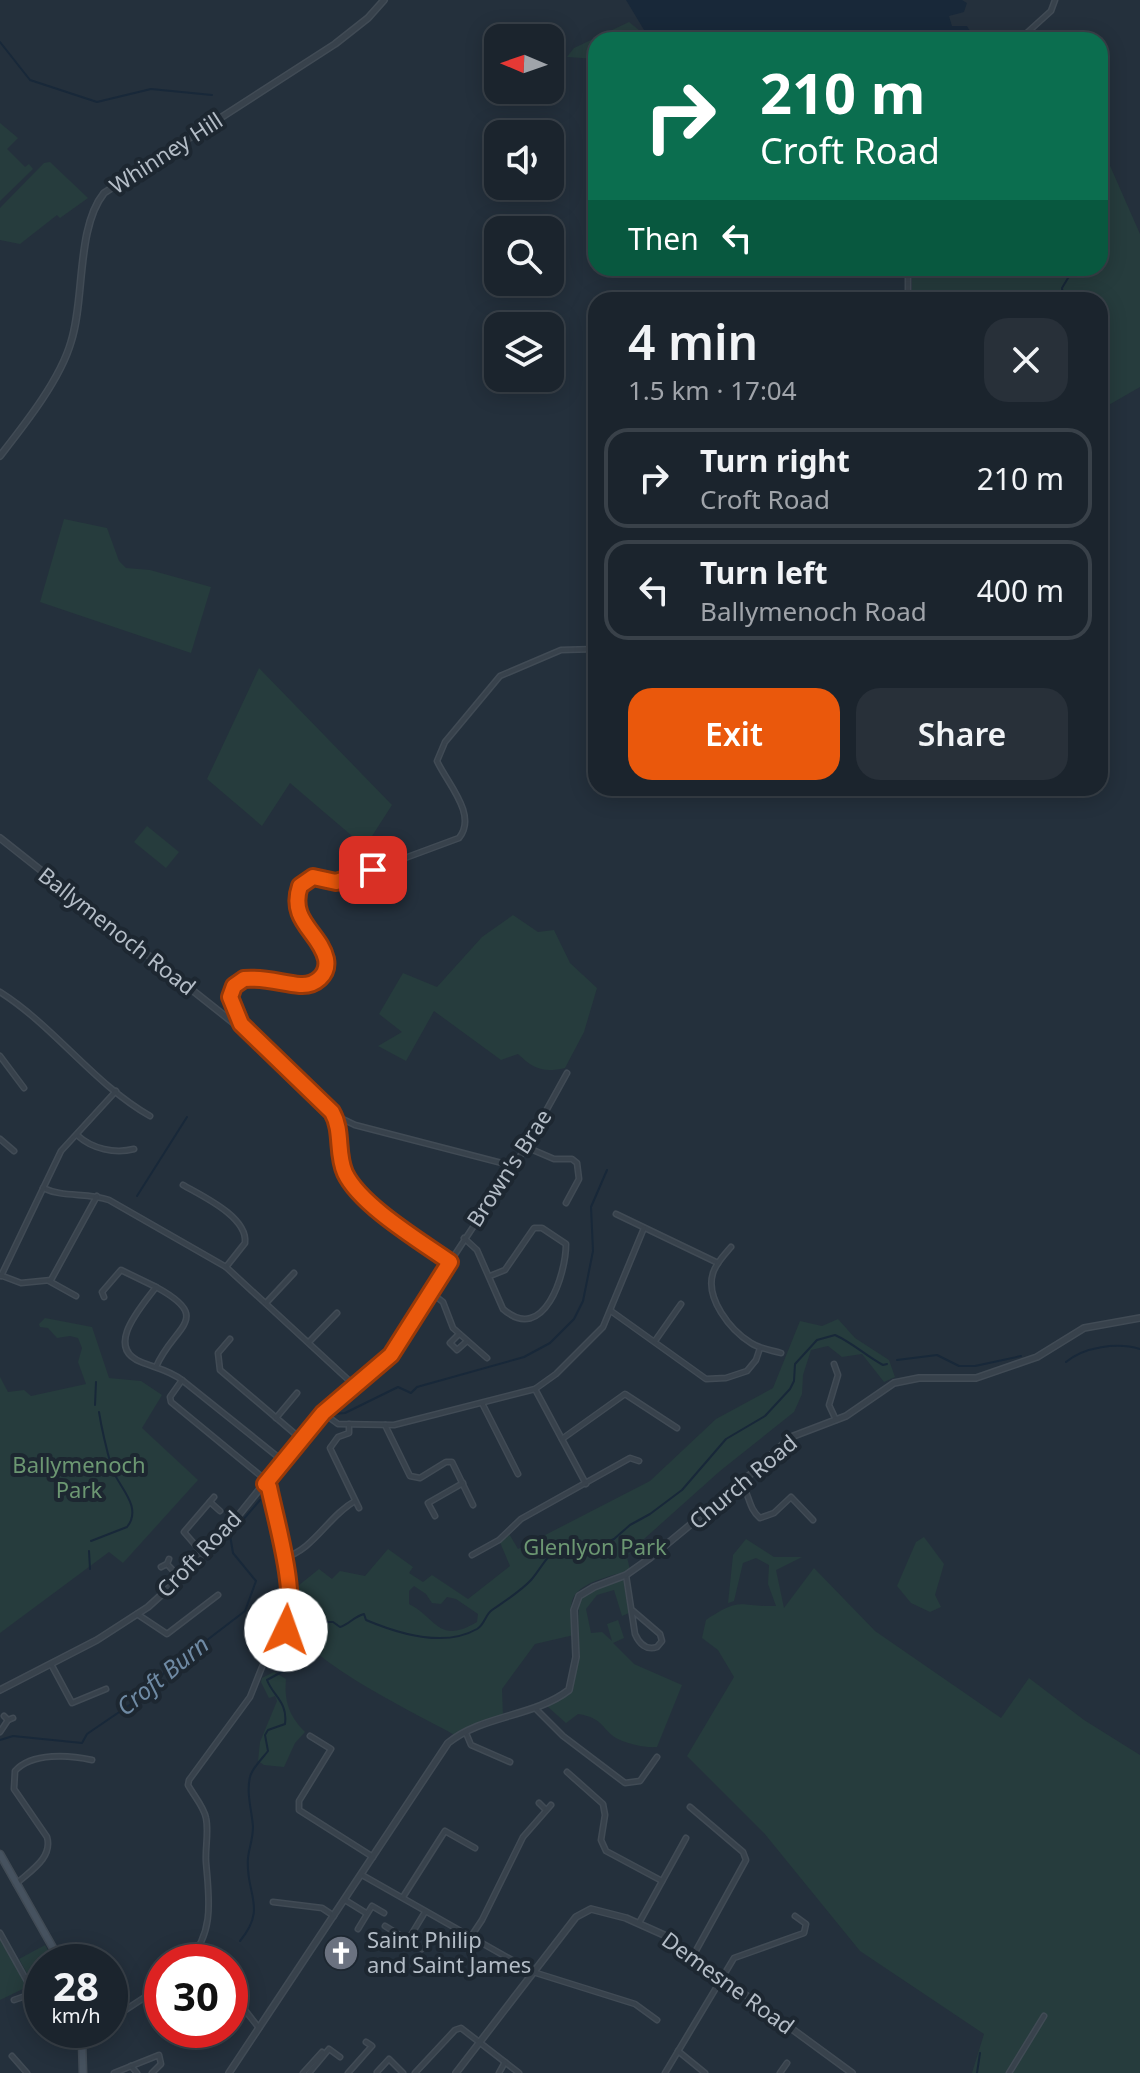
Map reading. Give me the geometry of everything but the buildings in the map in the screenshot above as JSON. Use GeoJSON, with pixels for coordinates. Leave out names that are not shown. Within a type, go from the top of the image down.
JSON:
{"type":"FeatureCollection","features":[{"type":"Feature","properties":{"kind":"main road"},"geometry":{"type":"LineString","coordinates":[[1,1859],[51,1944]]}},
{"type":"Feature","properties":{"kind":"main road"},"geometry":{"type":"LineString","coordinates":[[83,2073],[84,2048]]}},
{"type":"Feature","properties":{"kind":"street","name":"Whinney Hill"},"geometry":{"type":"LineString","coordinates":[[0,456],[65,359],[77,319],[91,221],[104,193],[335,44],[368,18],[384,0]]}},
{"type":"Feature","properties":{"kind":"street"},"geometry":{"type":"LineString","coordinates":[[1028,32],[1051,11],[1055,0]]}},
{"type":"Feature","properties":{"kind":"street"},"geometry":{"type":"LineString","coordinates":[[241,1024],[230,997],[238,981],[251,978],[308,985],[318,981],[325,971],[325,956],[306,929],[299,911],[297,895],[301,884],[315,877],[343,881],[459,838],[466,825],[465,814],[437,761],[445,742],[500,676],[561,650],[588,649]]}},
{"type":"Feature","properties":{"kind":"street","name":"Ballymenoch Road"},"geometry":{"type":"LineString","coordinates":[[0,838],[235,1024],[241,1024],[334,1115]]}},
{"type":"Feature","properties":{"kind":"street"},"geometry":{"type":"LineString","coordinates":[[0,992],[150,1116]]}},
{"type":"Feature","properties":{"kind":"street"},"geometry":{"type":"LineString","coordinates":[[0,1056],[24,1088]]}},
{"type":"Feature","properties":{"kind":"street","name":"Brown's Brae"},"geometry":{"type":"LineString","coordinates":[[450,1262],[526,1147],[567,1073]]}},
{"type":"Feature","properties":{"kind":"street"},"geometry":{"type":"LineString","coordinates":[[76,1296],[49,1281],[21,1283],[0,1276],[61,1151],[116,1091]]}},
{"type":"Feature","properties":{"kind":"street"},"geometry":{"type":"LineString","coordinates":[[450,1262],[353,1185],[342,1164],[334,1115],[338,1114],[355,1125],[513,1166]]}},
{"type":"Feature","properties":{"kind":"street"},"geometry":{"type":"LineString","coordinates":[[77,1134],[92,1146],[123,1152],[134,1149]]}},
{"type":"Feature","properties":{"kind":"street"},"geometry":{"type":"LineString","coordinates":[[0,1139],[14,1151]]}},
{"type":"Feature","properties":{"kind":"street"},"geometry":{"type":"LineString","coordinates":[[526,1147],[557,1160],[576,1161],[579,1179],[566,1203]]}},
{"type":"Feature","properties":{"kind":"street"},"geometry":{"type":"LineString","coordinates":[[183,1185],[225,1210],[245,1233],[245,1243],[226,1267]]}},
{"type":"Feature","properties":{"kind":"street"},"geometry":{"type":"LineString","coordinates":[[43,1188],[56,1194],[97,1196],[226,1267],[355,1386]]}},
{"type":"Feature","properties":{"kind":"street"},"geometry":{"type":"LineString","coordinates":[[49,1281],[55,1276],[97,1196]]}},
{"type":"Feature","properties":{"kind":"street"},"geometry":{"type":"LineString","coordinates":[[616,1214],[718,1263]]}},
{"type":"Feature","properties":{"kind":"street"},"geometry":{"type":"LineString","coordinates":[[464,1238],[477,1250],[498,1301],[506,1312],[518,1318],[536,1316],[550,1305],[566,1244],[542,1228],[534,1228],[505,1270],[490,1276]]}},
{"type":"Feature","properties":{"kind":"street"},"geometry":{"type":"LineString","coordinates":[[323,1413],[332,1422],[385,1425],[535,1389],[595,1339],[611,1311],[644,1228]]}},
{"type":"Feature","properties":{"kind":"street"},"geometry":{"type":"LineString","coordinates":[[731,1247],[718,1263],[711,1280],[714,1299],[741,1335],[760,1348],[781,1353]]}},
{"type":"Feature","properties":{"kind":"street","name":"Croft Road"},"geometry":{"type":"LineString","coordinates":[[0,1690],[137,1614],[180,1578],[323,1413],[391,1355],[450,1262]]}},
{"type":"Feature","properties":{"kind":"street"},"geometry":{"type":"LineString","coordinates":[[104,1297],[102,1292],[121,1270],[181,1302],[187,1314],[184,1325],[156,1367]]}},
{"type":"Feature","properties":{"kind":"street"},"geometry":{"type":"LineString","coordinates":[[266,1303],[294,1273]]}},
{"type":"Feature","properties":{"kind":"street"},"geometry":{"type":"LineString","coordinates":[[156,1287],[127,1328],[125,1340],[132,1357],[182,1380],[283,1461]]}},
{"type":"Feature","properties":{"kind":"street"},"geometry":{"type":"LineString","coordinates":[[430,1292],[443,1302],[453,1328],[487,1358]]}},
{"type":"Feature","properties":{"kind":"street"},"geometry":{"type":"LineString","coordinates":[[655,1342],[681,1304]]}},
{"type":"Feature","properties":{"kind":"street"},"geometry":{"type":"LineString","coordinates":[[611,1311],[697,1375],[710,1379],[747,1371],[756,1360],[760,1348]]}},
{"type":"Feature","properties":{"kind":"street"},"geometry":{"type":"LineString","coordinates":[[309,1342],[337,1313]]}},
{"type":"Feature","properties":{"kind":"street","name":"Church Road"},"geometry":{"type":"LineString","coordinates":[[229,2073],[441,1751],[452,1739],[556,1700],[569,1690],[576,1657],[576,1601],[594,1587],[626,1575],[741,1483],[791,1437],[854,1412],[877,1391],[894,1383],[919,1378],[976,1378],[1035,1358],[1084,1328],[1140,1318]]}},
{"type":"Feature","properties":{"kind":"street"},"geometry":{"type":"LineString","coordinates":[[459,1333],[450,1343],[457,1350],[467,1341]]}},
{"type":"Feature","properties":{"kind":"street"},"geometry":{"type":"LineString","coordinates":[[230,1339],[218,1353],[219,1368],[301,1439]]}},
{"type":"Feature","properties":{"kind":"street"},"geometry":{"type":"LineString","coordinates":[[834,1364],[838,1375],[829,1405],[836,1420]]}},
{"type":"Feature","properties":{"kind":"street"},"geometry":{"type":"LineString","coordinates":[[182,1380],[170,1397],[171,1402],[269,1487],[283,1558],[290,1618],[286,1630],[264,1662],[250,1697],[189,1780],[188,1785],[205,1814],[205,1859],[210,1896],[207,1928],[200,1944]]}},
{"type":"Feature","properties":{"kind":"street"},"geometry":{"type":"LineString","coordinates":[[535,1389],[586,1484]]}},
{"type":"Feature","properties":{"kind":"street"},"geometry":{"type":"LineString","coordinates":[[276,1418],[297,1393]]}},
{"type":"Feature","properties":{"kind":"street"},"geometry":{"type":"LineString","coordinates":[[562,1439],[627,1394],[677,1428]]}},
{"type":"Feature","properties":{"kind":"street"},"geometry":{"type":"LineString","coordinates":[[482,1403],[518,1474]]}},
{"type":"Feature","properties":{"kind":"street"},"geometry":{"type":"LineString","coordinates":[[349,1424],[349,1433],[338,1437],[330,1448],[359,1508]]}},
{"type":"Feature","properties":{"kind":"street"},"geometry":{"type":"LineString","coordinates":[[385,1425],[412,1477],[420,1478],[449,1461],[455,1464],[473,1505]]}},
{"type":"Feature","properties":{"kind":"street"},"geometry":{"type":"LineString","coordinates":[[472,1555],[499,1540],[521,1519],[630,1458],[639,1461]]}},
{"type":"Feature","properties":{"kind":"street"},"geometry":{"type":"LineString","coordinates":[[435,1516],[428,1503],[463,1483]]}},
{"type":"Feature","properties":{"kind":"street"},"geometry":{"type":"LineString","coordinates":[[741,1483],[747,1493],[749,1507],[758,1518],[774,1513],[791,1497],[813,1520]]}},
{"type":"Feature","properties":{"kind":"street"},"geometry":{"type":"LineString","coordinates":[[203,1554],[184,1532],[214,1497]]}},
{"type":"Feature","properties":{"kind":"street"},"geometry":{"type":"LineString","coordinates":[[283,1558],[302,1549],[344,1507],[355,1501]]}},
{"type":"Feature","properties":{"kind":"street"},"geometry":{"type":"LineString","coordinates":[[210,1502],[220,1511]]}},
{"type":"Feature","properties":{"kind":"street"},"geometry":{"type":"LineString","coordinates":[[161,1567],[168,1562],[180,1578]]}},
{"type":"Feature","properties":{"kind":"street"},"geometry":{"type":"LineString","coordinates":[[626,1575],[635,1634],[639,1642],[649,1648],[657,1647],[662,1641],[660,1634],[632,1610]]}},
{"type":"Feature","properties":{"kind":"street"},"geometry":{"type":"LineString","coordinates":[[137,1614],[167,1634],[218,1595]]}},
{"type":"Feature","properties":{"kind":"street"},"geometry":{"type":"LineString","coordinates":[[51,1664],[72,1703],[106,1689]]}},
{"type":"Feature","properties":{"kind":"street"},"geometry":{"type":"LineString","coordinates":[[535,1708],[563,1736],[625,1783],[640,1781],[657,1757]]}},
{"type":"Feature","properties":{"kind":"street"},"geometry":{"type":"LineString","coordinates":[[0,1732],[8,1718]]}},
{"type":"Feature","properties":{"kind":"street"},"geometry":{"type":"LineString","coordinates":[[466,1733],[471,1745],[510,1762]]}},
{"type":"Feature","properties":{"kind":"street"},"geometry":{"type":"LineString","coordinates":[[310,1736],[331,1749],[299,1801],[298,1808],[373,1857]]}},
{"type":"Feature","properties":{"kind":"street"},"geometry":{"type":"LineString","coordinates":[[16,1884],[44,1857],[49,1847],[47,1837],[14,1789],[15,1771],[24,1763],[46,1758],[92,1760]]}},
{"type":"Feature","properties":{"kind":"street"},"geometry":{"type":"LineString","coordinates":[[567,1772],[603,1804],[605,1815],[601,1840],[606,1851],[662,1881]]}},
{"type":"Feature","properties":{"kind":"street"},"geometry":{"type":"LineString","coordinates":[[539,1803],[546,1810]]}},
{"type":"Feature","properties":{"kind":"street"},"geometry":{"type":"LineString","coordinates":[[470,1938],[523,1837],[551,1805]]}},
{"type":"Feature","properties":{"kind":"street"},"geometry":{"type":"LineString","coordinates":[[690,1807],[743,1852],[746,1858],[693,1956]]}},
{"type":"Feature","properties":{"kind":"street"},"geometry":{"type":"LineString","coordinates":[[403,1897],[445,1831],[475,1848]]}},
{"type":"Feature","properties":{"kind":"street"},"geometry":{"type":"LineString","coordinates":[[639,1923],[686,1838]]}},
{"type":"Feature","properties":{"kind":"street"},"geometry":{"type":"LineString","coordinates":[[362,1875],[533,1972],[635,2004],[657,2020]]}},
{"type":"Feature","properties":{"kind":"street"},"geometry":{"type":"LineString","coordinates":[[345,1900],[367,1914]]}},
{"type":"Feature","properties":{"kind":"street"},"geometry":{"type":"LineString","coordinates":[[273,1902],[322,1908],[334,1916]]}},
{"type":"Feature","properties":{"kind":"street"},"geometry":{"type":"LineString","coordinates":[[358,1929],[372,1906],[384,1913]]}},
{"type":"Feature","properties":{"kind":"street","name":"Demesne Road"},"geometry":{"type":"LineString","coordinates":[[533,1972],[576,1917],[584,1911],[602,1911],[664,1935],[852,2073]]}},
{"type":"Feature","properties":{"kind":"street"},"geometry":{"type":"LineString","coordinates":[[408,1940],[425,1912]]}},
{"type":"Feature","properties":{"kind":"street"},"geometry":{"type":"LineString","coordinates":[[665,2073],[734,1958],[804,1933],[806,1924],[795,1916]]}},
{"type":"Feature","properties":{"kind":"street"},"geometry":{"type":"LineString","coordinates":[[385,1926],[422,1949]]}},
{"type":"Feature","properties":{"kind":"street"},"geometry":{"type":"LineString","coordinates":[[0,1933],[24,1975]]}},
{"type":"Feature","properties":{"kind":"street"},"geometry":{"type":"LineString","coordinates":[[456,2073],[533,1972]]}},
{"type":"Feature","properties":{"kind":"street"},"geometry":{"type":"LineString","coordinates":[[14,2000],[24,1996]]}},
{"type":"Feature","properties":{"kind":"street"},"geometry":{"type":"LineString","coordinates":[[248,2014],[260,2030]]}},
{"type":"Feature","properties":{"kind":"street"},"geometry":{"type":"LineString","coordinates":[[1009,2073],[1044,2016]]}},
{"type":"Feature","properties":{"kind":"street"},"geometry":{"type":"LineString","coordinates":[[415,2073],[457,2029],[464,2029],[481,2041],[519,2073]]}},
{"type":"Feature","properties":{"kind":"street"},"geometry":{"type":"LineString","coordinates":[[348,2073],[372,2046],[366,2042]]}},
{"type":"Feature","properties":{"kind":"street"},"geometry":{"type":"LineString","coordinates":[[306,2073],[329,2049],[340,2057]]}},
{"type":"Feature","properties":{"kind":"street"},"geometry":{"type":"LineString","coordinates":[[678,2051],[705,2073]]}},
{"type":"Feature","properties":{"kind":"street"},"geometry":{"type":"LineString","coordinates":[[306,2073],[322,2052]]}},
{"type":"Feature","properties":{"kind":"street"},"geometry":{"type":"LineString","coordinates":[[114,2073],[159,2055],[161,2064],[152,2073]]}},
{"type":"Feature","properties":{"kind":"street"},"geometry":{"type":"LineString","coordinates":[[12,2056],[27,2073]]}},
{"type":"Feature","properties":{"kind":"street"},"geometry":{"type":"LineString","coordinates":[[377,2072],[389,2059],[403,2073]]}},
{"type":"Feature","properties":{"kind":"street"},"geometry":{"type":"LineString","coordinates":[[499,2073],[505,2062]]}},
{"type":"Feature","properties":{"kind":"street"},"geometry":{"type":"LineString","coordinates":[[780,2073],[787,2063]]}},
{"type":"Feature","properties":{"kind":"street"},"geometry":{"type":"LineString","coordinates":[[131,2066],[137,2073]]}},
{"type":"Feature","properties":{"kind":"green space"},"geometry":{"type":"Polygon","coordinates":[[[629,22],[641,32],[608,32],[629,22]]]}},
{"type":"Feature","properties":{"kind":"green space"},"geometry":{"type":"Polygon","coordinates":[[[588,41],[588,58],[567,57],[574,48],[588,41]]]}},
{"type":"Feature","properties":{"kind":"green space"},"geometry":{"type":"Polygon","coordinates":[[[0,123],[18,138],[7,149],[25,167],[29,164],[33,169],[0,201],[0,123]]]}},
{"type":"Feature","properties":{"kind":"green space"},"geometry":{"type":"Polygon","coordinates":[[[1108,161],[1140,234],[1140,387],[1108,405],[1108,292],[912,292],[912,276],[1108,276],[1108,161]]]}},
{"type":"Feature","properties":{"kind":"green space"},"geometry":{"type":"Polygon","coordinates":[[[50,162],[88,198],[60,218],[57,215],[20,244],[0,240],[0,208],[44,163],[50,162]]]}},
{"type":"Feature","properties":{"kind":"green space"},"geometry":{"type":"Polygon","coordinates":[[[64,519],[107,528],[119,561],[126,568],[150,570],[211,587],[191,653],[40,602],[64,519]]]}},
{"type":"Feature","properties":{"kind":"green space"},"geometry":{"type":"Polygon","coordinates":[[[259,668],[392,805],[365,847],[290,783],[262,826],[207,779],[259,668]]]}},
{"type":"Feature","properties":{"kind":"green space"},"geometry":{"type":"Polygon","coordinates":[[[147,826],[179,852],[166,868],[134,842],[147,826]]]}},
{"type":"Feature","properties":{"kind":"green space"},"geometry":{"type":"Polygon","coordinates":[[[513,915],[538,932],[554,930],[570,963],[597,988],[584,1032],[565,1068],[539,1068],[518,1054],[501,1060],[434,1011],[406,1061],[378,1046],[402,1032],[379,1014],[403,973],[437,987],[482,937],[513,915]]]}},
{"type":"Feature","properties":{"kind":"green space","name":"Ballymenoch Park"},"geometry":{"type":"Polygon","coordinates":[[[45,1318],[92,1327],[109,1378],[141,1381],[162,1395],[142,1428],[198,1480],[123,1563],[109,1552],[0,1633],[0,1377],[8,1392],[24,1390],[31,1396],[86,1384],[78,1362],[82,1348],[78,1338],[57,1338],[48,1328],[40,1327],[45,1318]]]}},
{"type":"Feature","properties":{"kind":"green space","name":"Glenlyon Park"},"geometry":{"type":"Polygon","coordinates":[[[838,1319],[855,1338],[889,1360],[895,1377],[884,1382],[862,1354],[842,1357],[828,1346],[811,1350],[803,1375],[802,1394],[794,1412],[720,1471],[635,1547],[627,1557],[630,1570],[589,1584],[576,1594],[571,1605],[574,1635],[535,1644],[502,1689],[503,1716],[455,1735],[350,1677],[329,1663],[306,1639],[311,1630],[323,1623],[317,1609],[302,1609],[292,1614],[288,1594],[319,1569],[332,1579],[340,1571],[365,1576],[388,1549],[413,1567],[409,1573],[423,1582],[432,1575],[468,1599],[510,1566],[499,1540],[508,1532],[518,1549],[650,1481],[716,1419],[773,1388],[800,1321],[822,1326],[838,1319]],[[414,1586],[409,1591],[409,1604],[439,1627],[454,1631],[477,1622],[478,1614],[456,1599],[447,1597],[441,1604],[432,1603],[426,1594],[414,1586]]]}},
{"type":"Feature","properties":{"kind":"green space"},"geometry":{"type":"Polygon","coordinates":[[[924,1537],[944,1564],[935,1595],[941,1607],[930,1612],[911,1603],[897,1586],[916,1542],[924,1537]]]}},
{"type":"Feature","properties":{"kind":"green space"},"geometry":{"type":"Polygon","coordinates":[[[746,1539],[774,1557],[802,1557],[776,1570],[784,1608],[814,1568],[875,1631],[1001,1718],[1029,1678],[1084,1720],[1140,1755],[1140,2073],[972,2073],[984,2034],[860,1951],[764,1833],[687,1756],[734,1677],[718,1650],[702,1638],[706,1620],[734,1605],[776,1606],[768,1584],[769,1565],[756,1558],[743,1563],[734,1601],[728,1603],[733,1555],[746,1539]]]}},
{"type":"Feature","properties":{"kind":"green space"},"geometry":{"type":"Polygon","coordinates":[[[623,1578],[629,1613],[622,1616],[614,1590],[597,1595],[586,1609],[591,1633],[602,1632],[612,1641],[607,1624],[618,1620],[624,1638],[613,1643],[634,1664],[682,1685],[657,1747],[618,1739],[587,1716],[578,1714],[566,1723],[547,1706],[572,1691],[577,1665],[579,1599],[597,1587],[623,1578]]]}},
{"type":"Feature","properties":{"kind":"green space"},"geometry":{"type":"Polygon","coordinates":[[[274,1672],[286,1679],[289,1708],[305,1732],[295,1743],[284,1767],[264,1765],[258,1761],[260,1742],[277,1701],[275,1696],[269,1698],[261,1682],[262,1678],[274,1672]]]}},
{"type":"Feature","properties":{"kind":"green space"},"geometry":{"type":"Polygon","coordinates":[[[0,1939],[24,1982],[24,1988],[0,2000],[0,1939]]]}},
{"type":"Feature","properties":{"kind":"water"},"geometry":{"type":"Polygon","coordinates":[[[626,0],[962,0],[967,3],[964,12],[949,16],[952,26],[967,26],[970,31],[970,32],[645,32],[626,0]]]}},
{"type":"Feature","properties":{"kind":"waterway"},"geometry":{"type":"LineString","coordinates":[[0,42],[30,80],[97,102],[151,89],[212,95]]}},
{"type":"Feature","properties":{"kind":"waterway"},"geometry":{"type":"LineString","coordinates":[[1062,292],[1069,276]]}},
{"type":"Feature","properties":{"kind":"waterway"},"geometry":{"type":"LineString","coordinates":[[137,1196],[187,1117]]}},
{"type":"Feature","properties":{"kind":"waterway","name":"Croft Burn"},"geometry":{"type":"LineString","coordinates":[[333,1414],[345,1413],[398,1387],[411,1393],[417,1387],[524,1357],[550,1343],[574,1319],[583,1301],[593,1251],[591,1207],[607,1170]]}},
{"type":"Feature","properties":{"kind":"waterway"},"geometry":{"type":"LineString","coordinates":[[240,1941],[253,1919],[254,1909],[248,1871],[253,1827],[250,1777],[268,1751],[265,1735],[268,1730],[285,1724],[282,1705],[267,1680],[296,1664],[311,1630],[325,1622],[333,1622],[340,1627],[364,1614],[366,1620],[422,1637],[450,1638],[477,1629],[490,1612],[527,1584],[555,1550],[569,1545],[589,1551],[614,1539],[682,1490],[726,1439],[765,1416],[790,1389],[795,1364],[817,1340],[835,1335],[883,1365],[887,1364]]}},
{"type":"Feature","properties":{"kind":"waterway"},"geometry":{"type":"LineString","coordinates":[[1066,1362],[1101,1347],[1140,1349]]}},
{"type":"Feature","properties":{"kind":"waterway"},"geometry":{"type":"LineString","coordinates":[[897,1360],[937,1355],[959,1366],[975,1366],[1021,1356]]}},
{"type":"Feature","properties":{"kind":"waterway"},"geometry":{"type":"LineString","coordinates":[[95,1405],[96,1382]]}},
{"type":"Feature","properties":{"kind":"waterway"},"geometry":{"type":"LineString","coordinates":[[91,1541],[127,1527],[132,1512],[128,1497],[112,1469],[99,1412]]}},
{"type":"Feature","properties":{"kind":"waterway","name":"Croft Burn"},"geometry":{"type":"LineString","coordinates":[[0,1740],[13,1736],[82,1743],[87,1734],[150,1691],[164,1673],[245,1611],[256,1581],[233,1553],[230,1535],[260,1500]]}},
{"type":"Feature","properties":{"kind":"waterway"},"geometry":{"type":"LineString","coordinates":[[89,1551],[90,1569]]}},
{"type":"Feature","properties":{"kind":"waterway"},"geometry":{"type":"LineString","coordinates":[[977,2073],[980,2053]]}},
{"type":"Feature","properties":{"kind":"place","name":"Saint Philip and Saint James"},"geometry":{"type":"Point","coordinates":[341,1953]}},
{"type":"Feature","properties":{"kind":"route"},"geometry":{"type":"LineString","coordinates":[[286,1630],[290,1618],[288,1594],[269,1487],[265,1484],[312,1424],[391,1355],[409,1322],[450,1262],[353,1185],[342,1164],[336,1118],[241,1024],[230,997],[234,986],[244,979],[302,985],[318,981],[325,971],[326,960],[301,918],[298,890],[313,877],[336,882],[373,870]]}}]}
